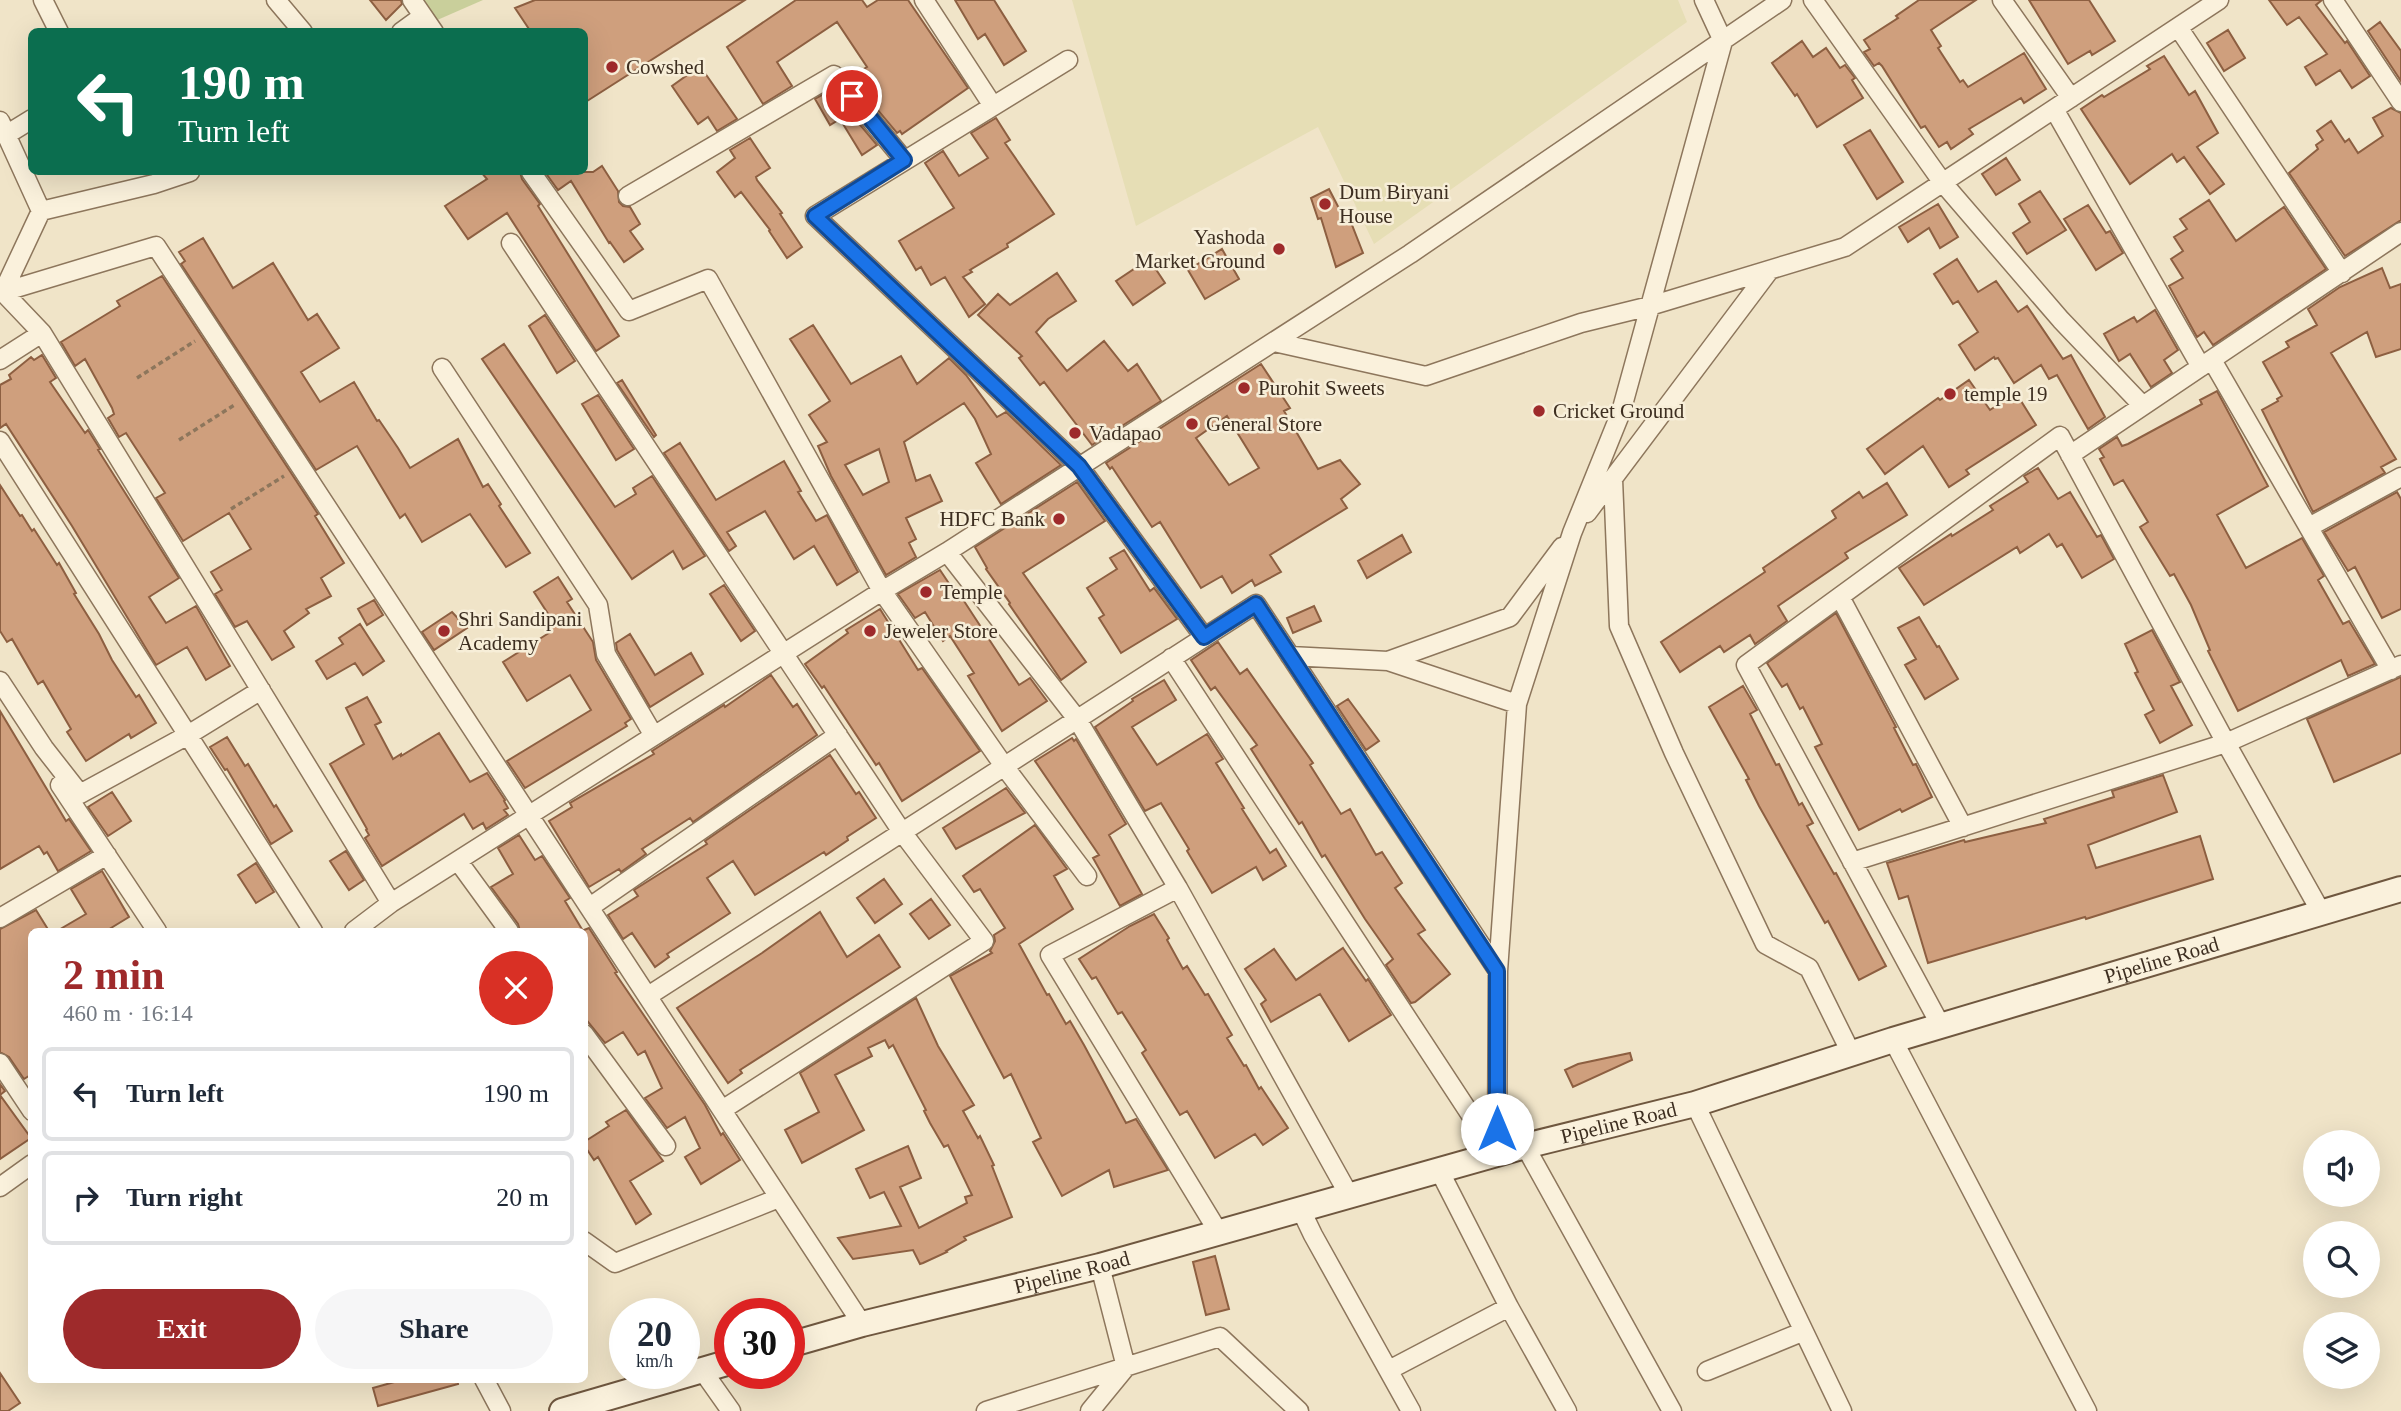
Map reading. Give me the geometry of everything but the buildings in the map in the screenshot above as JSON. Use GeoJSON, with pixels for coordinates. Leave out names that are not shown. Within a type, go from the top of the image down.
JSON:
{"type":"FeatureCollection","features":[{"type":"Feature","properties":{"kind":"main road","name":"Pipeline Road"},"geometry":{"type":"LineString","coordinates":[[805,1340],[1100,1266],[1525,1146],[1695,1104],[1893,1040],[2401,889]]}},
{"type":"Feature","properties":{"kind":"main road"},"geometry":{"type":"LineString","coordinates":[[562,1411],[714,1367]]}},
{"type":"Feature","properties":{"kind":"street"},"geometry":{"type":"LineString","coordinates":[[43,0],[57,28]]}},
{"type":"Feature","properties":{"kind":"street"},"geometry":{"type":"LineString","coordinates":[[275,0],[300,28]]}},
{"type":"Feature","properties":{"kind":"street"},"geometry":{"type":"LineString","coordinates":[[412,0],[431,28]]}},
{"type":"Feature","properties":{"kind":"street"},"geometry":{"type":"LineString","coordinates":[[924,0],[993,106]]}},
{"type":"Feature","properties":{"kind":"street"},"geometry":{"type":"LineString","coordinates":[[1497,1155],[1497,971],[1517,704],[1572,533],[1620,412],[1723,41],[1704,0]]}},
{"type":"Feature","properties":{"kind":"street"},"geometry":{"type":"LineString","coordinates":[[358,928],[391,903],[947,552],[1410,254],[1783,0]]}},
{"type":"Feature","properties":{"kind":"street"},"geometry":{"type":"LineString","coordinates":[[1813,0],[1943,183],[2061,320],[2143,407]]}},
{"type":"Feature","properties":{"kind":"street"},"geometry":{"type":"LineString","coordinates":[[2002,0],[2070,98]]}},
{"type":"Feature","properties":{"kind":"street"},"geometry":{"type":"LineString","coordinates":[[1274,342],[1426,376],[1581,323],[1650,306],[1845,247],[2219,0]]}},
{"type":"Feature","properties":{"kind":"street"},"geometry":{"type":"LineString","coordinates":[[2333,0],[2401,102]]}},
{"type":"Feature","properties":{"kind":"street"},"geometry":{"type":"LineString","coordinates":[[406,28],[423,16]]}},
{"type":"Feature","properties":{"kind":"street"},"geometry":{"type":"LineString","coordinates":[[2178,27],[2342,273]]}},
{"type":"Feature","properties":{"kind":"street"},"geometry":{"type":"LineString","coordinates":[[1068,60],[815,216],[1079,466],[1204,637]]}},
{"type":"Feature","properties":{"kind":"street"},"geometry":{"type":"LineString","coordinates":[[628,196],[834,75],[904,160]]}},
{"type":"Feature","properties":{"kind":"street"},"geometry":{"type":"LineString","coordinates":[[1852,862],[2226,743],[2396,667],[2207,364],[2054,109]]}},
{"type":"Feature","properties":{"kind":"street"},"geometry":{"type":"LineString","coordinates":[[3,292],[41,211],[3,128],[28,120]]}},
{"type":"Feature","properties":{"kind":"street"},"geometry":{"type":"LineString","coordinates":[[41,211],[181,175]]}},
{"type":"Feature","properties":{"kind":"street"},"geometry":{"type":"LineString","coordinates":[[533,175],[629,311],[708,279],[882,591],[1004,766],[1087,876]]}},
{"type":"Feature","properties":{"kind":"street"},"geometry":{"type":"LineString","coordinates":[[2070,455],[2401,232]]}},
{"type":"Feature","properties":{"kind":"street"},"geometry":{"type":"LineString","coordinates":[[511,243],[902,832],[984,940],[722,1110]]}},
{"type":"Feature","properties":{"kind":"street"},"geometry":{"type":"LineString","coordinates":[[3,292],[156,246],[862,1324]]}},
{"type":"Feature","properties":{"kind":"street"},"geometry":{"type":"LineString","coordinates":[[1388,661],[1510,617],[1769,271]]}},
{"type":"Feature","properties":{"kind":"street"},"geometry":{"type":"LineString","coordinates":[[3,292],[42,333],[391,903]]}},
{"type":"Feature","properties":{"kind":"street"},"geometry":{"type":"LineString","coordinates":[[0,360],[42,333]]}},
{"type":"Feature","properties":{"kind":"street"},"geometry":{"type":"LineString","coordinates":[[442,368],[598,605],[606,654],[654,736]]}},
{"type":"Feature","properties":{"kind":"street"},"geometry":{"type":"LineString","coordinates":[[1941,1026],[1746,665],[2060,436],[2321,912]]}},
{"type":"Feature","properties":{"kind":"street"},"geometry":{"type":"LineString","coordinates":[[0,441],[311,928]]}},
{"type":"Feature","properties":{"kind":"street"},"geometry":{"type":"LineString","coordinates":[[2309,527],[2401,477]]}},
{"type":"Feature","properties":{"kind":"street"},"geometry":{"type":"LineString","coordinates":[[1613,479],[1619,626],[1674,753],[1765,944],[1809,968],[1851,1054]]}},
{"type":"Feature","properties":{"kind":"street"},"geometry":{"type":"LineString","coordinates":[[947,552],[1077,719],[1178,888],[1349,1195]]}},
{"type":"Feature","properties":{"kind":"street"},"geometry":{"type":"LineString","coordinates":[[1840,597],[1963,827]]}},
{"type":"Feature","properties":{"kind":"street"},"geometry":{"type":"LineString","coordinates":[[648,996],[1256,604],[1497,971]]}},
{"type":"Feature","properties":{"kind":"street"},"geometry":{"type":"LineString","coordinates":[[1290,656],[1388,661],[1517,704]]}},
{"type":"Feature","properties":{"kind":"street"},"geometry":{"type":"LineString","coordinates":[[1171,659],[1497,1155]]}},
{"type":"Feature","properties":{"kind":"street"},"geometry":{"type":"LineString","coordinates":[[0,681],[44,748],[80,794],[188,735],[261,690]]}},
{"type":"Feature","properties":{"kind":"street"},"geometry":{"type":"LineString","coordinates":[[0,694],[155,928]]}},
{"type":"Feature","properties":{"kind":"street"},"geometry":{"type":"LineString","coordinates":[[590,906],[838,735]]}},
{"type":"Feature","properties":{"kind":"street"},"geometry":{"type":"LineString","coordinates":[[0,918],[107,855]]}},
{"type":"Feature","properties":{"kind":"street"},"geometry":{"type":"LineString","coordinates":[[458,861],[507,928]]}},
{"type":"Feature","properties":{"kind":"street"},"geometry":{"type":"LineString","coordinates":[[1178,888],[1050,955],[1219,1233]]}},
{"type":"Feature","properties":{"kind":"street"},"geometry":{"type":"LineString","coordinates":[[588,1039],[666,1146]]}},
{"type":"Feature","properties":{"kind":"street"},"geometry":{"type":"LineString","coordinates":[[1893,1040],[2087,1411]]}},
{"type":"Feature","properties":{"kind":"street"},"geometry":{"type":"LineString","coordinates":[[1,1067],[28,1105]]}},
{"type":"Feature","properties":{"kind":"street"},"geometry":{"type":"LineString","coordinates":[[1695,1104],[1842,1411]]}},
{"type":"Feature","properties":{"kind":"street"},"geometry":{"type":"LineString","coordinates":[[1525,1146],[1672,1411]]}},
{"type":"Feature","properties":{"kind":"street"},"geometry":{"type":"LineString","coordinates":[[0,1187],[28,1167]]}},
{"type":"Feature","properties":{"kind":"street"},"geometry":{"type":"LineString","coordinates":[[1439,1170],[1509,1307],[1567,1411]]}},
{"type":"Feature","properties":{"kind":"street"},"geometry":{"type":"LineString","coordinates":[[588,1244],[615,1263],[779,1198]]}},
{"type":"Feature","properties":{"kind":"street"},"geometry":{"type":"LineString","coordinates":[[1301,1210],[1411,1411]]}},
{"type":"Feature","properties":{"kind":"street"},"geometry":{"type":"LineString","coordinates":[[1100,1266],[1126,1367]]}},
{"type":"Feature","properties":{"kind":"street"},"geometry":{"type":"LineString","coordinates":[[1389,1370],[1509,1307]]}},
{"type":"Feature","properties":{"kind":"street"},"geometry":{"type":"LineString","coordinates":[[1706,1371],[1802,1332]]}},
{"type":"Feature","properties":{"kind":"street"},"geometry":{"type":"LineString","coordinates":[[986,1411],[1220,1337],[1299,1411]]}},
{"type":"Feature","properties":{"kind":"street"},"geometry":{"type":"LineString","coordinates":[[1090,1411],[1126,1367]]}},
{"type":"Feature","properties":{"kind":"street"},"geometry":{"type":"LineString","coordinates":[[702,1370],[731,1411]]}},
{"type":"Feature","properties":{"kind":"street"},"geometry":{"type":"LineString","coordinates":[[486,1383],[501,1411]]}},
{"type":"Feature","properties":{"kind":"path"},"geometry":{"type":"LineString","coordinates":[[136,378],[212,331]]}},
{"type":"Feature","properties":{"kind":"path"},"geometry":{"type":"LineString","coordinates":[[179,440],[253,394]]}},
{"type":"Feature","properties":{"kind":"path"},"geometry":{"type":"LineString","coordinates":[[231,509],[300,466]]}},
{"type":"Feature","properties":{"kind":"shaded area"},"geometry":{"type":"Polygon","coordinates":[[[1072,0],[1678,0],[1687,22],[1374,244],[1318,127],[1136,226],[1072,0]]]}},
{"type":"Feature","properties":{"kind":"green space"},"geometry":{"type":"Polygon","coordinates":[[[421,0],[483,0],[435,21],[421,0]]]}},
{"type":"Feature","properties":{"kind":"place","name":"Cowshed"},"geometry":{"type":"Point","coordinates":[612,67]}},
{"type":"Feature","properties":{"kind":"place","name":"Dum Biryani House"},"geometry":{"type":"Point","coordinates":[1325,204]}},
{"type":"Feature","properties":{"kind":"place","name":"Yashoda Market Ground"},"geometry":{"type":"Point","coordinates":[1279,249]}},
{"type":"Feature","properties":{"kind":"place","name":"Purohit Sweets"},"geometry":{"type":"Point","coordinates":[1244,388]}},
{"type":"Feature","properties":{"kind":"place","name":"temple 19"},"geometry":{"type":"Point","coordinates":[1950,394]}},
{"type":"Feature","properties":{"kind":"place","name":"Cricket Ground"},"geometry":{"type":"Point","coordinates":[1539,411]}},
{"type":"Feature","properties":{"kind":"place","name":"General Store"},"geometry":{"type":"Point","coordinates":[1192,424]}},
{"type":"Feature","properties":{"kind":"place","name":"Vadapao"},"geometry":{"type":"Point","coordinates":[1075,433]}},
{"type":"Feature","properties":{"kind":"place","name":"HDFC Bank"},"geometry":{"type":"Point","coordinates":[1059,519]}},
{"type":"Feature","properties":{"kind":"place","name":"Temple"},"geometry":{"type":"Point","coordinates":[926,592]}},
{"type":"Feature","properties":{"kind":"place","name":"Shri Sandipani Academy"},"geometry":{"type":"Point","coordinates":[444,631]}},
{"type":"Feature","properties":{"kind":"place","name":"Jeweler Store"},"geometry":{"type":"Point","coordinates":[870,631]}},
{"type":"Feature","properties":{"kind":"route"},"geometry":{"type":"LineString","coordinates":[[852,96],[904,160],[815,216],[1079,466],[1204,637],[1256,604],[1497,971],[1497,1129]]}}]}
